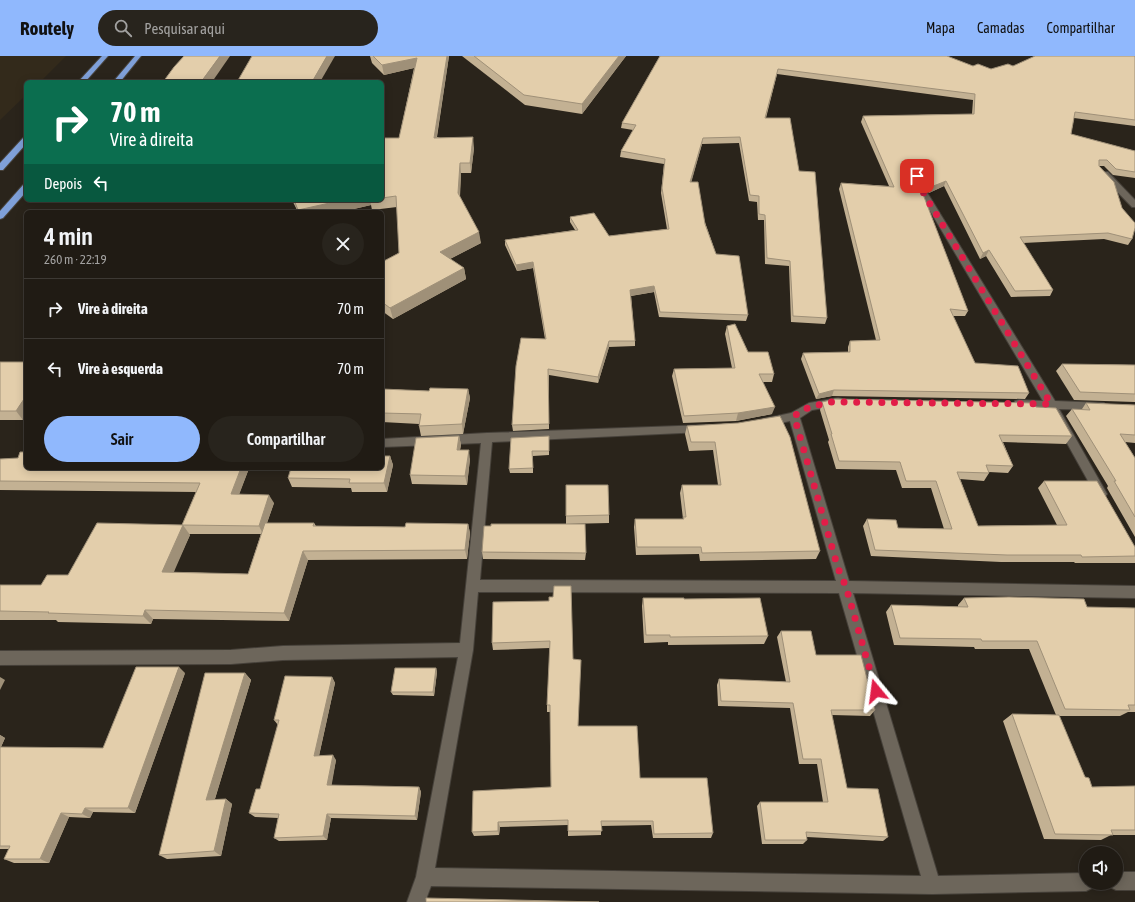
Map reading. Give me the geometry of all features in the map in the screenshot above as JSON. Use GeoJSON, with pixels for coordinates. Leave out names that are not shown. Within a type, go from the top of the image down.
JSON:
{"type":"FeatureCollection","features":[{"type":"Feature","properties":{"kind":"highway"},"geometry":{"type":"LineString","coordinates":[[83,80],[105,56]]}},
{"type":"Feature","properties":{"kind":"highway"},"geometry":{"type":"LineString","coordinates":[[118,80],[138,56]]}},
{"type":"Feature","properties":{"kind":"highway"},"geometry":{"type":"LineString","coordinates":[[0,168],[24,142]]}},
{"type":"Feature","properties":{"kind":"highway"},"geometry":{"type":"LineString","coordinates":[[0,216],[24,189]]}},
{"type":"Feature","properties":{"kind":"street"},"geometry":{"type":"LineString","coordinates":[[1100,169],[1135,205]]}},
{"type":"Feature","properties":{"kind":"street"},"geometry":{"type":"LineString","coordinates":[[917,176],[924,194],[1051,404],[1106,501]]}},
{"type":"Feature","properties":{"kind":"street"},"geometry":{"type":"LineString","coordinates":[[759,423],[794,416],[809,407],[832,402],[847,402]]}},
{"type":"Feature","properties":{"kind":"street"},"geometry":{"type":"LineString","coordinates":[[1004,404],[1112,406]]}},
{"type":"Feature","properties":{"kind":"street"},"geometry":{"type":"LineString","coordinates":[[794,416],[838,568],[846,587],[932,885]]}},
{"type":"Feature","properties":{"kind":"street"},"geometry":{"type":"LineString","coordinates":[[384,443],[712,427]]}},
{"type":"Feature","properties":{"kind":"street"},"geometry":{"type":"LineString","coordinates":[[416,902],[424,877],[466,650],[487,437]]}},
{"type":"Feature","properties":{"kind":"street"},"geometry":{"type":"LineString","coordinates":[[472,586],[846,587],[1135,592]]}},
{"type":"Feature","properties":{"kind":"street"},"geometry":{"type":"LineString","coordinates":[[0,658],[231,656],[284,653],[466,650]]}},
{"type":"Feature","properties":{"kind":"street"},"geometry":{"type":"LineString","coordinates":[[424,877],[932,885],[1079,882]]}},
{"type":"Feature","properties":{"kind":"street"},"geometry":{"type":"LineString","coordinates":[[1123,881],[1135,881]]}},
{"type":"Feature","properties":{"kind":"shaded area"},"geometry":{"type":"Polygon","coordinates":[[[0,56],[66,56],[42,80],[24,80],[24,97],[0,120],[0,56]]]}},
{"type":"Feature","properties":{"kind":"building"},"geometry":{"type":"Polygon","coordinates":[[[184,56],[220,56],[202,80],[164,80],[184,56]]]}},
{"type":"Feature","properties":{"kind":"building"},"geometry":{"type":"Polygon","coordinates":[[[252,56],[327,56],[313,80],[238,80],[252,56]]]}},
{"type":"Feature","properties":{"kind":"building"},"geometry":{"type":"Polygon","coordinates":[[[373,56],[447,56],[434,138],[473,137],[470,163],[460,163],[458,193],[479,232],[440,252],[464,268],[390,308],[384,304],[384,261],[399,253],[396,196],[384,198],[384,138],[399,138],[417,58],[382,65],[373,56]]]}},
{"type":"Feature","properties":{"kind":"building"},"geometry":{"type":"Polygon","coordinates":[[[474,56],[619,56],[582,104],[524,95],[474,56]]]}},
{"type":"Feature","properties":{"kind":"building"},"geometry":{"type":"Polygon","coordinates":[[[660,56],[947,56],[973,66],[978,64],[991,69],[1008,64],[1013,66],[1035,56],[1135,56],[1135,120],[1075,112],[1071,134],[1135,151],[1135,172],[1116,169],[1107,160],[1099,160],[1099,166],[1114,182],[1122,208],[1135,223],[1132,239],[1108,233],[1020,237],[1053,290],[1015,291],[989,250],[983,253],[946,181],[931,187],[925,170],[915,168],[914,171],[968,311],[950,309],[975,363],[1018,366],[1029,393],[834,390],[819,394],[803,353],[850,352],[850,341],[880,340],[841,183],[894,187],[863,116],[974,114],[975,94],[778,69],[765,118],[790,118],[799,171],[815,172],[827,318],[793,316],[790,261],[767,258],[765,215],[759,214],[759,196],[750,195],[740,137],[703,138],[690,182],[698,182],[705,224],[716,254],[739,256],[748,315],[660,312],[654,286],[630,290],[635,341],[609,341],[598,377],[548,369],[549,424],[512,425],[516,366],[521,338],[546,339],[533,262],[516,265],[505,240],[578,230],[570,217],[594,213],[609,236],[669,229],[662,188],[665,159],[621,151],[636,125],[622,123],[660,56]]]}},
{"type":"Feature","properties":{"kind":"building"},"geometry":{"type":"Polygon","coordinates":[[[295,202],[334,202],[298,210],[295,202]]]}},
{"type":"Feature","properties":{"kind":"building"},"geometry":{"type":"Polygon","coordinates":[[[735,324],[748,352],[768,352],[774,374],[759,374],[775,407],[738,413],[684,416],[674,369],[735,368],[727,326],[735,324]]]}},
{"type":"Feature","properties":{"kind":"building"},"geometry":{"type":"Polygon","coordinates":[[[0,362],[24,362],[24,399],[16,411],[0,411],[0,362]]]}},
{"type":"Feature","properties":{"kind":"building"},"geometry":{"type":"Polygon","coordinates":[[[1062,364],[1135,365],[1135,394],[1080,392],[1062,364]]]}},
{"type":"Feature","properties":{"kind":"building"},"geometry":{"type":"Polygon","coordinates":[[[430,388],[468,389],[462,424],[419,426],[421,414],[384,413],[384,389],[429,391],[430,388]]]}},
{"type":"Feature","properties":{"kind":"building"},"geometry":{"type":"Polygon","coordinates":[[[835,399],[1034,403],[1036,407],[1056,408],[1072,436],[999,435],[1013,466],[986,465],[989,473],[957,472],[978,526],[1067,525],[1044,481],[1097,481],[1135,547],[1135,556],[1082,557],[1081,555],[1007,555],[875,550],[867,519],[896,520],[898,528],[952,529],[936,481],[906,481],[900,462],[839,461],[822,402],[835,399]]]}},
{"type":"Feature","properties":{"kind":"building"},"geometry":{"type":"Polygon","coordinates":[[[1086,403],[1135,405],[1135,435],[1120,434],[1135,458],[1135,517],[1114,481],[1116,481],[1072,409],[1090,410],[1086,403]]]}},
{"type":"Feature","properties":{"kind":"building"},"geometry":{"type":"Polygon","coordinates":[[[780,416],[790,437],[820,551],[702,553],[701,547],[637,547],[635,519],[684,519],[683,517],[686,517],[682,485],[721,485],[715,442],[691,442],[687,426],[738,423],[780,416]]]}},
{"type":"Feature","properties":{"kind":"building"},"geometry":{"type":"Polygon","coordinates":[[[459,436],[457,450],[469,450],[465,476],[410,475],[416,438],[459,436]]]}},
{"type":"Feature","properties":{"kind":"building"},"geometry":{"type":"Polygon","coordinates":[[[549,436],[549,451],[532,451],[533,468],[509,469],[511,438],[549,436]]]}},
{"type":"Feature","properties":{"kind":"building"},"geometry":{"type":"Polygon","coordinates":[[[20,452],[24,452],[24,470],[240,470],[231,494],[269,495],[259,526],[182,525],[200,483],[0,481],[0,459],[18,458],[20,452]]]}},
{"type":"Feature","properties":{"kind":"building"},"geometry":{"type":"Polygon","coordinates":[[[384,456],[390,456],[384,483],[349,483],[350,479],[288,478],[290,470],[384,470],[384,456]]]}},
{"type":"Feature","properties":{"kind":"building"},"geometry":{"type":"Polygon","coordinates":[[[566,485],[608,485],[609,515],[566,516],[566,485]]]}},
{"type":"Feature","properties":{"kind":"building"},"geometry":{"type":"Polygon","coordinates":[[[97,523],[183,525],[162,572],[248,574],[265,523],[314,523],[313,526],[405,527],[406,523],[468,524],[465,550],[303,551],[284,613],[145,610],[143,616],[0,611],[0,585],[41,585],[47,575],[68,575],[97,523]]]}},
{"type":"Feature","properties":{"kind":"building"},"geometry":{"type":"Polygon","coordinates":[[[491,524],[585,524],[586,553],[482,552],[484,526],[491,526],[491,524]]]}},
{"type":"Feature","properties":{"kind":"building"},"geometry":{"type":"Polygon","coordinates":[[[554,586],[571,586],[573,659],[581,660],[578,726],[637,726],[640,778],[707,778],[713,833],[654,834],[653,821],[601,821],[602,831],[568,831],[568,820],[498,822],[498,831],[472,832],[473,791],[551,787],[550,705],[547,705],[550,641],[492,643],[493,602],[549,601],[549,597],[553,597],[554,586]]]}},
{"type":"Feature","properties":{"kind":"building"},"geometry":{"type":"Polygon","coordinates":[[[1009,597],[1084,599],[1087,607],[1135,608],[1135,705],[1128,705],[1130,710],[1065,709],[1037,641],[982,641],[981,639],[900,638],[891,605],[968,607],[964,598],[1009,597]]]}},
{"type":"Feature","properties":{"kind":"building"},"geometry":{"type":"Polygon","coordinates":[[[643,598],[760,598],[768,636],[670,637],[670,635],[646,635],[643,598]]]}},
{"type":"Feature","properties":{"kind":"building"},"geometry":{"type":"Polygon","coordinates":[[[781,631],[811,631],[816,655],[861,655],[875,710],[831,710],[847,788],[878,789],[888,837],[806,832],[807,840],[765,840],[760,802],[828,802],[821,759],[803,759],[793,703],[721,701],[719,679],[790,682],[781,631]]]}},
{"type":"Feature","properties":{"kind":"building"},"geometry":{"type":"Polygon","coordinates":[[[136,667],[179,667],[128,808],[85,808],[82,814],[61,813],[40,859],[4,859],[10,846],[0,846],[0,747],[103,748],[136,667]]]}},
{"type":"Feature","properties":{"kind":"building"},"geometry":{"type":"Polygon","coordinates":[[[395,668],[436,668],[433,692],[391,692],[395,668]]]}},
{"type":"Feature","properties":{"kind":"building"},"geometry":{"type":"Polygon","coordinates":[[[205,673],[245,673],[206,800],[226,799],[214,851],[159,855],[205,673]]]}},
{"type":"Feature","properties":{"kind":"building"},"geometry":{"type":"Polygon","coordinates":[[[285,676],[332,677],[314,756],[333,755],[327,785],[419,787],[415,816],[327,814],[323,836],[274,838],[279,814],[249,813],[256,789],[260,789],[279,720],[274,720],[285,676]]]}},
{"type":"Feature","properties":{"kind":"building"},"geometry":{"type":"Polygon","coordinates":[[[1012,714],[1059,715],[1085,777],[1089,778],[1092,787],[1135,786],[1135,830],[1111,830],[1113,835],[1055,834],[1012,714]]]}},
{"type":"Feature","properties":{"kind":"building"},"geometry":{"type":"Polygon","coordinates":[[[426,898],[599,902],[426,902],[426,898]]]}},
{"type":"Feature","properties":{"kind":"route"},"geometry":{"type":"LineString","coordinates":[[876,691],[846,587],[838,568],[794,416],[809,407],[832,402],[1051,404],[924,194],[917,176]]}}]}
